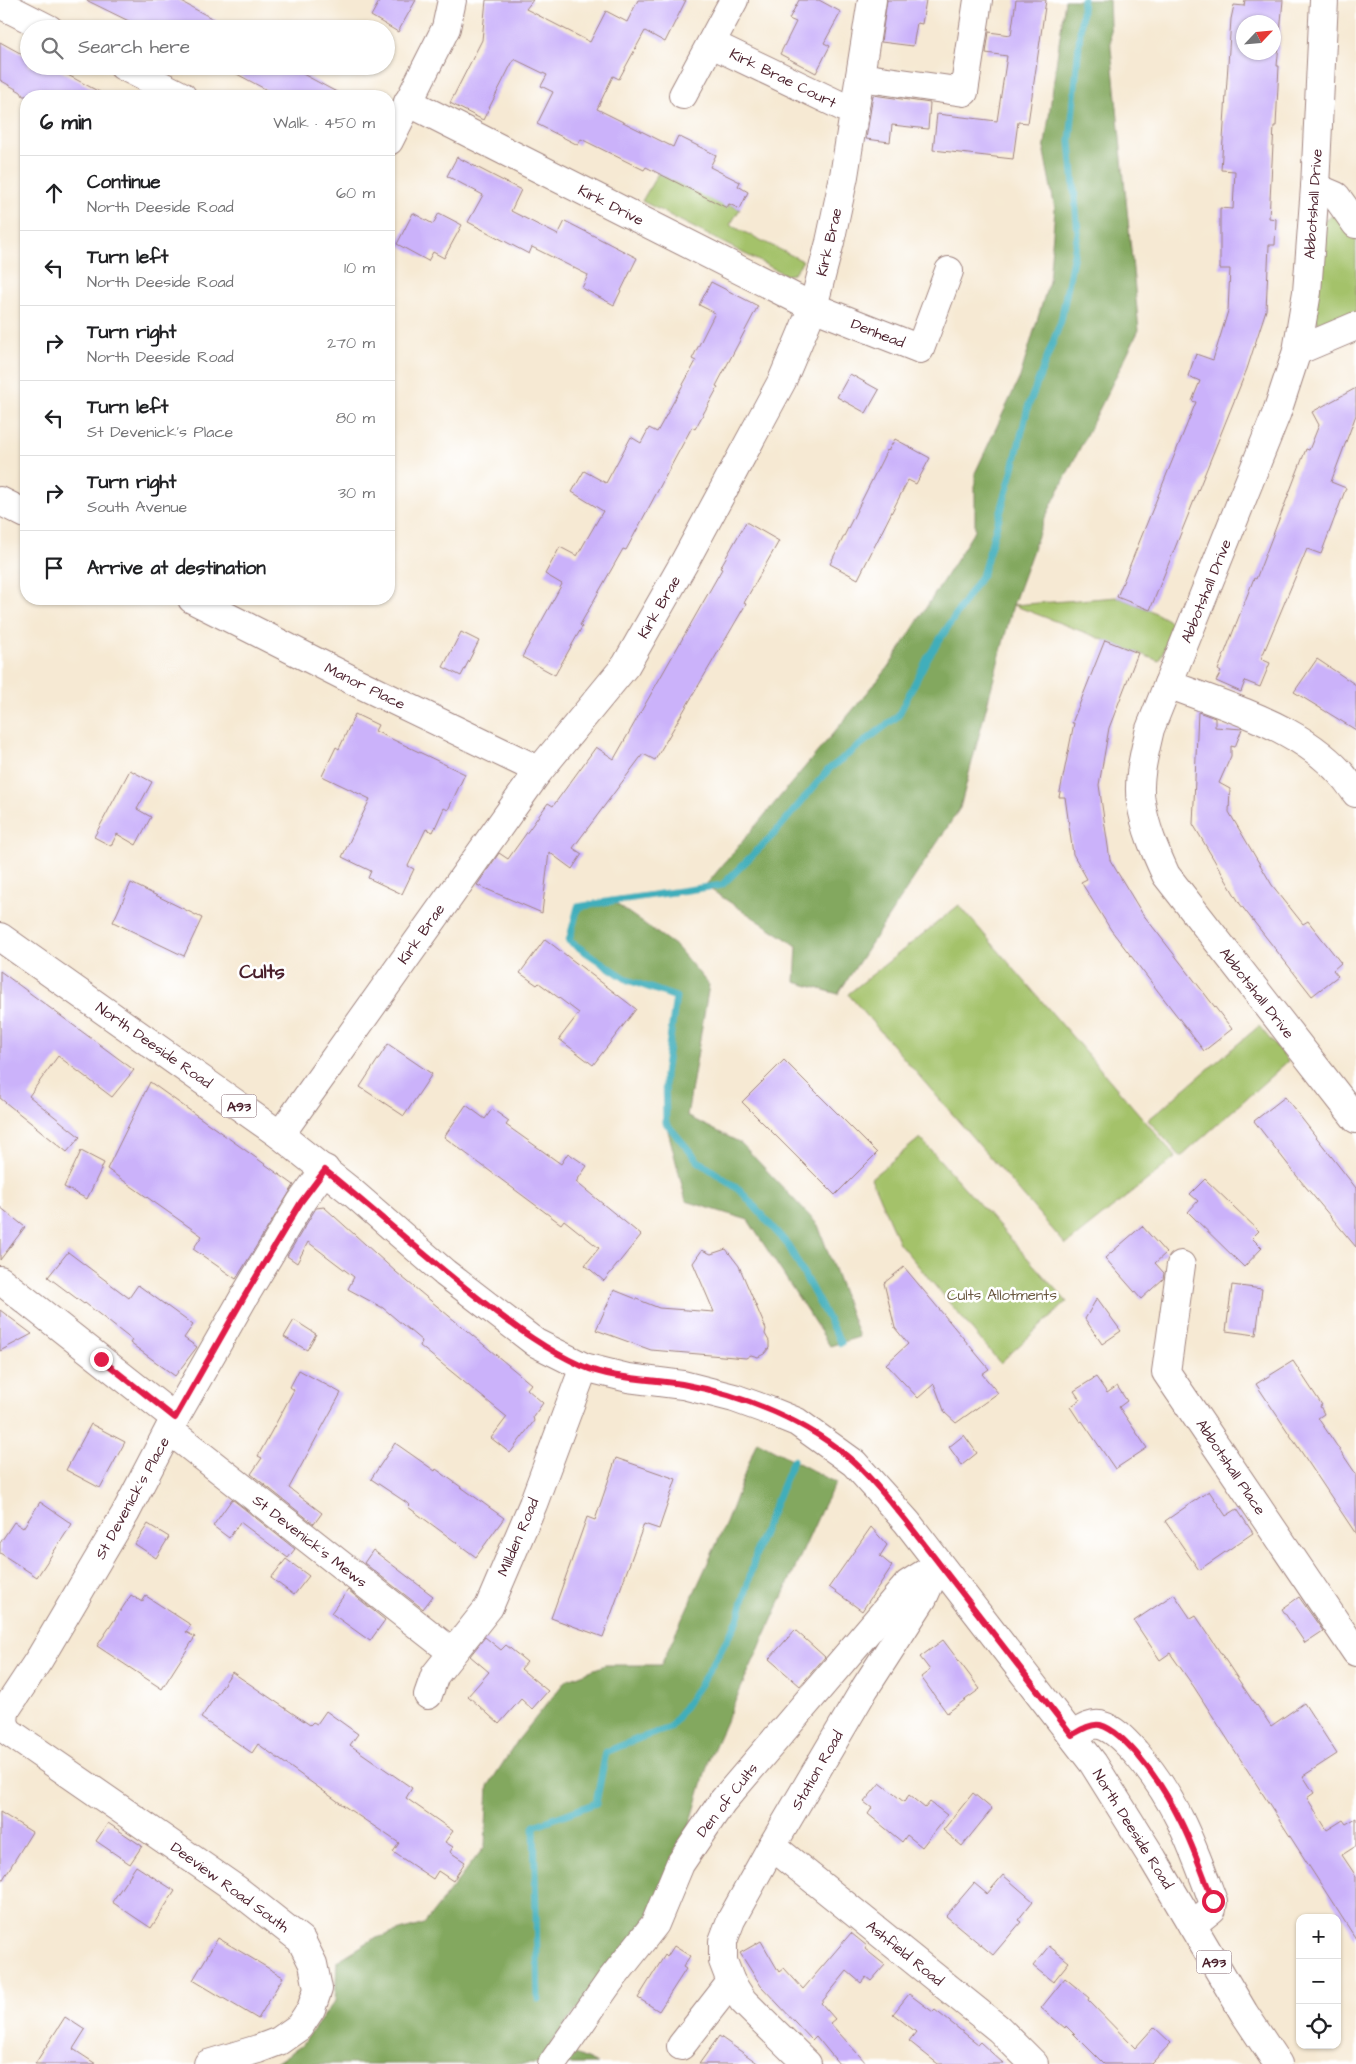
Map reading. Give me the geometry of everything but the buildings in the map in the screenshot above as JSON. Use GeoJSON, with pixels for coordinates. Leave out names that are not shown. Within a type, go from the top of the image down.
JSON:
{"type":"FeatureCollection","features":[{"type":"Feature","properties":{"kind":"street"},"geometry":{"type":"LineString","coordinates":[[395,129],[446,28],[452,0]]}},
{"type":"Feature","properties":{"kind":"street","name":"Kirk Brae Court"},"geometry":{"type":"LineString","coordinates":[[683,96],[734,0]]}},
{"type":"Feature","properties":{"kind":"street","name":"Kirk Brae"},"geometry":{"type":"LineString","coordinates":[[280,1135],[538,772],[626,665],[685,561],[782,381],[813,307],[832,233],[844,176],[872,0]]}},
{"type":"Feature","properties":{"kind":"street"},"geometry":{"type":"LineString","coordinates":[[860,77],[964,92],[978,0]]}},
{"type":"Feature","properties":{"kind":"street","name":"Abbotshall Drive"},"geometry":{"type":"LineString","coordinates":[[1324,0],[1308,292],[1297,351],[1277,412],[1150,729],[1142,760],[1140,800],[1150,840],[1174,888],[1356,1118]]}},
{"type":"Feature","properties":{"kind":"street"},"geometry":{"type":"LineString","coordinates":[[0,4],[31,20]]}},
{"type":"Feature","properties":{"kind":"street","name":"Kirk Brae Court"},"geometry":{"type":"LineString","coordinates":[[712,44],[854,112]]}},
{"type":"Feature","properties":{"kind":"street"},"geometry":{"type":"LineString","coordinates":[[141,75],[170,90]]}},
{"type":"Feature","properties":{"kind":"street","name":"Kirk Drive"},"geometry":{"type":"LineString","coordinates":[[408,102],[813,307]]}},
{"type":"Feature","properties":{"kind":"street"},"geometry":{"type":"LineString","coordinates":[[1315,186],[1336,196],[1356,224]]}},
{"type":"Feature","properties":{"kind":"street","name":"Denhead"},"geometry":{"type":"LineString","coordinates":[[813,307],[920,349],[949,271]]}},
{"type":"Feature","properties":{"kind":"street"},"geometry":{"type":"LineString","coordinates":[[1297,351],[1356,326]]}},
{"type":"Feature","properties":{"kind":"street"},"geometry":{"type":"LineString","coordinates":[[0,501],[20,511]]}},
{"type":"Feature","properties":{"kind":"street","name":"Manor Place"},"geometry":{"type":"LineString","coordinates":[[204,605],[358,684],[530,766],[538,772]]}},
{"type":"Feature","properties":{"kind":"street"},"geometry":{"type":"LineString","coordinates":[[1168,684],[1286,732],[1316,750],[1348,781],[1356,793]]}},
{"type":"Feature","properties":{"kind":"street","name":"North Deeside Road"},"geometry":{"type":"LineString","coordinates":[[0,937],[280,1135],[325,1170],[445,1273],[536,1343],[584,1367],[628,1378],[683,1384],[734,1398],[797,1422],[854,1463],[886,1496],[1093,1763],[1244,2013],[1278,2064]]}},
{"type":"Feature","properties":{"kind":"street","name":"St Devenick's Place"},"geometry":{"type":"LineString","coordinates":[[3,1719],[125,1514],[172,1424],[244,1297],[301,1202],[325,1170]]}},
{"type":"Feature","properties":{"kind":"street","name":"Abbotshall Place"},"geometry":{"type":"LineString","coordinates":[[1180,1265],[1166,1372],[1353,1640]]}},
{"type":"Feature","properties":{"kind":"street","name":"St Devenick's Mews"},"geometry":{"type":"LineString","coordinates":[[0,1280],[172,1424],[452,1652]]}},
{"type":"Feature","properties":{"kind":"street","name":"Millden Road"},"geometry":{"type":"LineString","coordinates":[[428,1695],[436,1675],[452,1652],[489,1607],[533,1504],[584,1367]]}},
{"type":"Feature","properties":{"kind":"street","name":"Station Road"},"geometry":{"type":"LineString","coordinates":[[806,2064],[743,2001],[731,1982],[723,1962],[723,1942],[731,1920],[772,1846],[864,1688],[922,1598],[938,1564]]}},
{"type":"Feature","properties":{"kind":"street","name":"Den of Cults"},"geometry":{"type":"LineString","coordinates":[[552,2064],[610,1981],[655,1924],[680,1864],[722,1802],[908,1584],[938,1564]]}},
{"type":"Feature","properties":{"kind":"street","name":"Deeview Road South"},"geometry":{"type":"LineString","coordinates":[[3,1719],[9,1732],[236,1889],[301,1940],[313,1964],[318,1989],[311,2009],[299,2027],[279,2041],[258,2050],[208,2064]]}},
{"type":"Feature","properties":{"kind":"street"},"geometry":{"type":"LineString","coordinates":[[1072,1735],[1093,1725],[1099,1725],[1113,1731],[1129,1744],[1151,1770],[1170,1799],[1187,1831],[1213,1901],[1212,1909],[1192,1925]]}},
{"type":"Feature","properties":{"kind":"street","name":"Ashfield Road"},"geometry":{"type":"LineString","coordinates":[[772,1846],[999,2029],[1034,2064]]}},
{"type":"Feature","properties":{"kind":"street"},"geometry":{"type":"LineString","coordinates":[[681,2046],[731,1982]]}},
{"type":"Feature","properties":{"kind":"green space"},"geometry":{"type":"Polygon","coordinates":[[[1065,0],[1109,0],[1111,48],[1139,330],[1043,522],[1013,605],[960,808],[838,994],[795,982],[797,946],[705,886],[888,668],[975,530],[975,473],[1020,377],[1049,281],[1055,209],[1044,152],[1065,0]]]}},
{"type":"Feature","properties":{"kind":"green space"},"geometry":{"type":"Polygon","coordinates":[[[672,149],[727,208],[729,204],[740,209],[730,225],[803,261],[793,274],[786,275],[642,201],[672,149]]]}},
{"type":"Feature","properties":{"kind":"green space"},"geometry":{"type":"Polygon","coordinates":[[[1331,216],[1340,217],[1356,238],[1356,314],[1328,328],[1320,326],[1314,316],[1324,221],[1331,216]]]}},
{"type":"Feature","properties":{"kind":"green space"},"geometry":{"type":"Polygon","coordinates":[[[1117,597],[1150,610],[1175,624],[1159,661],[1013,605],[1117,597]]]}},
{"type":"Feature","properties":{"kind":"green space"},"geometry":{"type":"Polygon","coordinates":[[[612,901],[677,947],[709,985],[687,1116],[741,1143],[818,1225],[859,1337],[830,1346],[748,1220],[686,1201],[666,1123],[665,1075],[676,997],[628,980],[569,941],[578,907],[612,901]]]}},
{"type":"Feature","properties":{"kind":"green space"},"geometry":{"type":"Polygon","coordinates":[[[959,905],[1176,1157],[1066,1245],[848,994],[959,905]]]}},
{"type":"Feature","properties":{"kind":"green space"},"geometry":{"type":"Polygon","coordinates":[[[1259,1026],[1288,1061],[1181,1157],[1148,1120],[1259,1026]]]}},
{"type":"Feature","properties":{"kind":"green space","name":"Cults Allotments"},"geometry":{"type":"Polygon","coordinates":[[[920,1138],[1067,1302],[1000,1363],[899,1243],[871,1178],[920,1138]]]}},
{"type":"Feature","properties":{"kind":"green space"},"geometry":{"type":"Polygon","coordinates":[[[757,1441],[836,1483],[824,1504],[710,1757],[688,1832],[644,1923],[551,2043],[598,2064],[274,2064],[301,2046],[335,2001],[337,1961],[373,1939],[424,1924],[485,1846],[488,1786],[518,1740],[566,1680],[605,1665],[661,1665],[726,1523],[757,1441]]]}},
{"type":"Feature","properties":{"kind":"waterway"},"geometry":{"type":"LineString","coordinates":[[841,1343],[788,1245],[740,1190],[698,1161],[666,1123],[665,1075],[676,997],[628,980],[569,941],[578,907],[722,885],[774,834],[829,769],[898,716],[927,659],[983,573],[1011,476],[1028,407],[1061,321],[1078,233],[1070,141],[1083,0]]}},
{"type":"Feature","properties":{"kind":"waterway"},"geometry":{"type":"LineString","coordinates":[[538,1999],[534,1826],[596,1803],[606,1752],[670,1728],[705,1677],[738,1620],[759,1543],[793,1460]]}},
{"type":"Feature","properties":{"kind":"district","name":"Cults"},"geometry":{"type":"Point","coordinates":[262,971]}},
{"type":"Feature","properties":{"kind":"route"},"geometry":{"type":"LineString","coordinates":[[101,1359],[175,1418],[307,1192],[325,1170],[367,1204],[445,1273],[536,1343],[584,1367],[628,1378],[683,1384],[734,1398],[770,1411],[797,1422],[854,1463],[886,1496],[907,1522],[1072,1735],[1093,1725],[1099,1725],[1113,1731],[1129,1744],[1151,1770],[1170,1799],[1187,1831],[1213,1901]]}}]}
